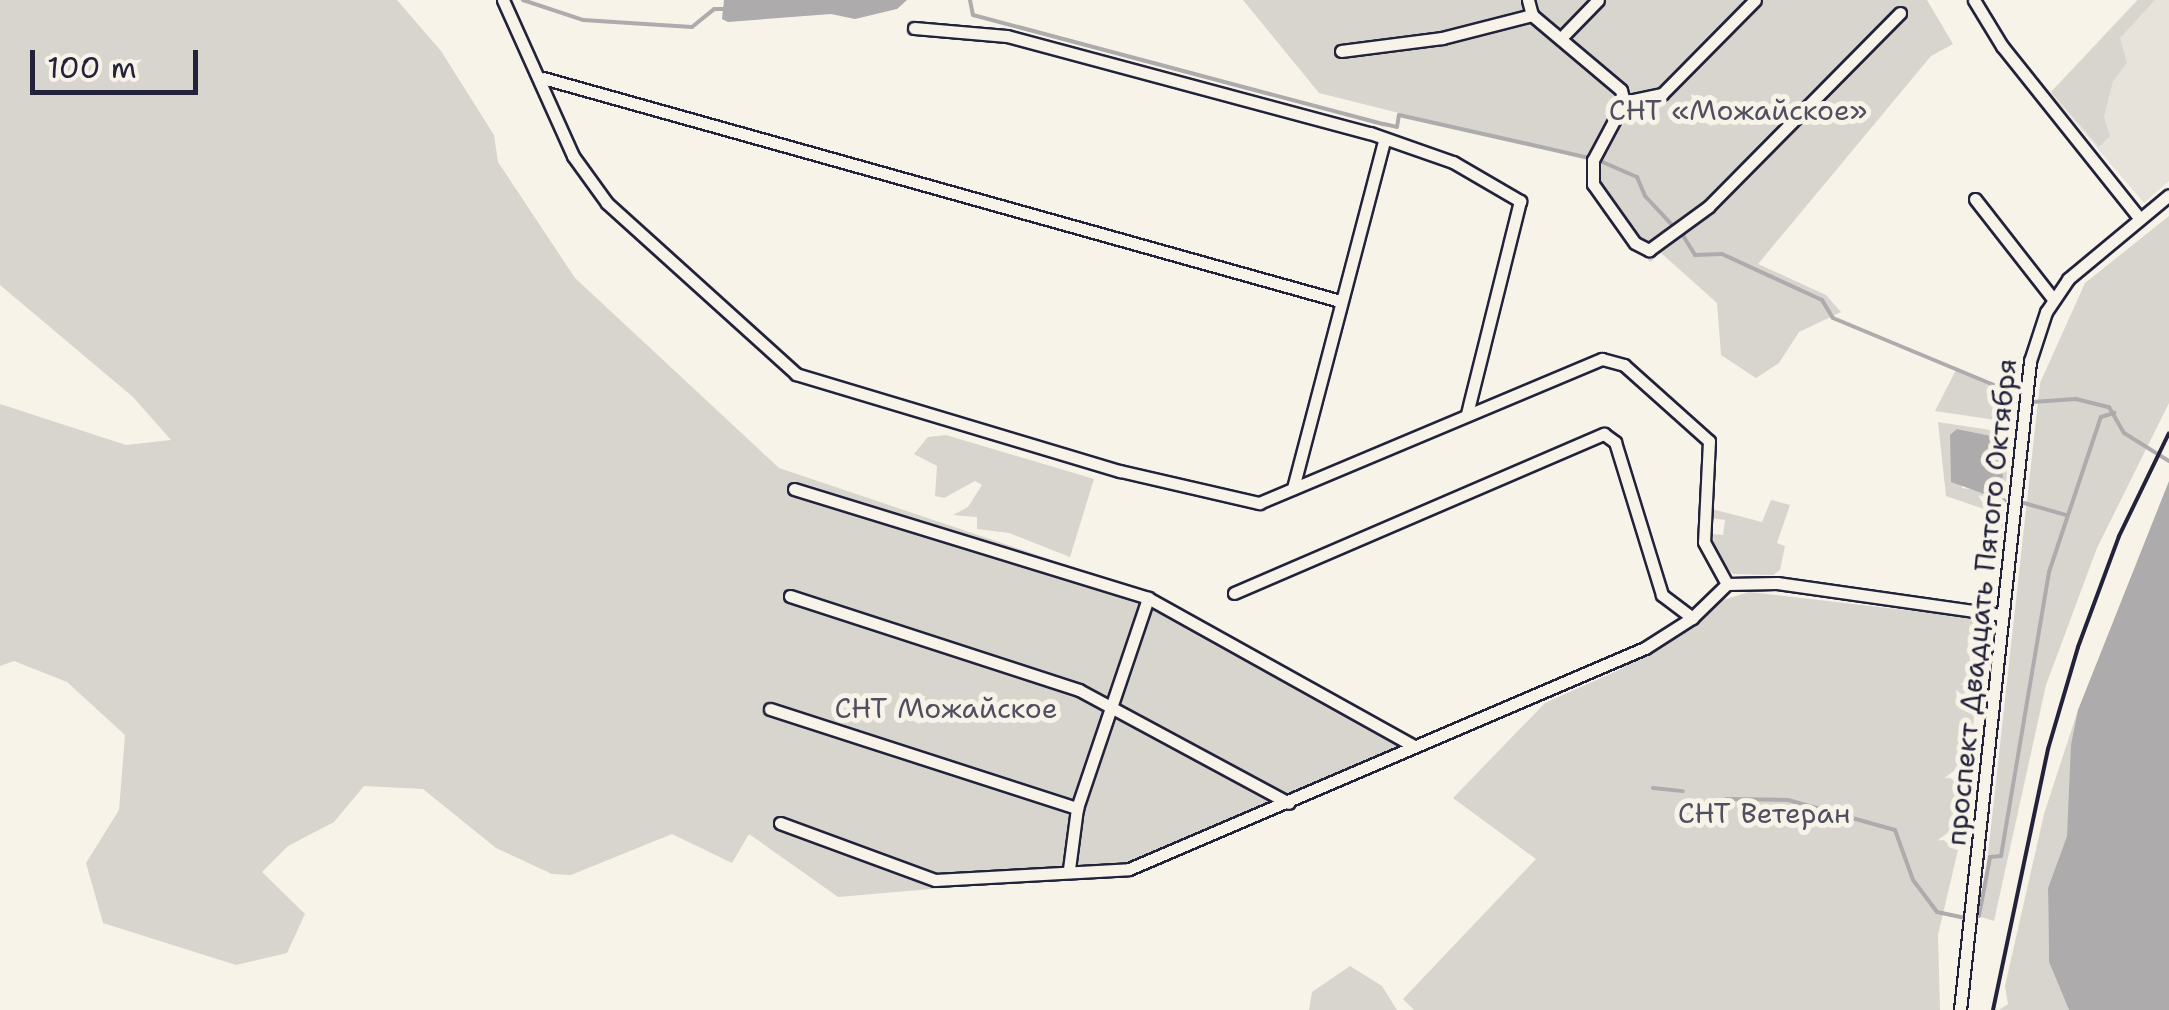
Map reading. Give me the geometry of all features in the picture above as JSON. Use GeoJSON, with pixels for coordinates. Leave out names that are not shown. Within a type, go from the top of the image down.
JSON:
{"type":"FeatureCollection","features":[{"type":"Feature","properties":{"kind":"street"},"geometry":{"type":"LineString","coordinates":[[502,0],[543,78],[574,156],[607,203],[796,374],[1120,471],[1260,503],[1588,360],[1624,366],[1710,441],[1704,542],[1727,584]]}},
{"type":"Feature","properties":{"kind":"street"},"geometry":{"type":"LineString","coordinates":[[1528,0],[1532,15],[1564,36],[1621,90],[1624,102],[1593,160],[1593,184],[1625,231],[1650,250],[1708,207],[1900,13]]}},
{"type":"Feature","properties":{"kind":"street"},"geometry":{"type":"LineString","coordinates":[[1564,36],[1598,0]]}},
{"type":"Feature","properties":{"kind":"street"},"geometry":{"type":"LineString","coordinates":[[1624,102],[1662,94],[1755,0]]}},
{"type":"Feature","properties":{"kind":"street"},"geometry":{"type":"LineString","coordinates":[[1974,0],[2002,46],[2140,219]]}},
{"type":"Feature","properties":{"kind":"street"},"geometry":{"type":"LineString","coordinates":[[1341,51],[1442,38],[1532,15]]}},
{"type":"Feature","properties":{"kind":"street"},"geometry":{"type":"LineString","coordinates":[[914,28],[1007,36],[1384,140],[1452,162],[1520,201],[1466,413]]}},
{"type":"Feature","properties":{"kind":"street"},"geometry":{"type":"LineString","coordinates":[[543,78],[1340,301]]}},
{"type":"Feature","properties":{"kind":"street"},"geometry":{"type":"LineString","coordinates":[[1293,488],[1384,140]]}},
{"type":"Feature","properties":{"kind":"street","name":"проспект Двадцать Пятого Октября"},"geometry":{"type":"LineString","coordinates":[[1960,1010],[2030,361],[2054,300],[2068,279],[2169,195]]}},
{"type":"Feature","properties":{"kind":"street"},"geometry":{"type":"LineString","coordinates":[[1975,199],[2054,300]]}},
{"type":"Feature","properties":{"kind":"street"},"geometry":{"type":"LineString","coordinates":[[1234,592],[1604,434],[1615,442],[1662,596],[1692,618]]}},
{"type":"Feature","properties":{"kind":"street"},"geometry":{"type":"LineString","coordinates":[[794,489],[1148,598],[1414,746]]}},
{"type":"Feature","properties":{"kind":"street"},"geometry":{"type":"LineString","coordinates":[[780,822],[935,880],[1152,863],[1437,735],[1645,648],[1692,618],[1727,584],[1777,583],[2003,615]]}},
{"type":"Feature","properties":{"kind":"street"},"geometry":{"type":"LineString","coordinates":[[790,596],[1113,705],[1288,804]]}},
{"type":"Feature","properties":{"kind":"street"},"geometry":{"type":"LineString","coordinates":[[1069,869],[1077,808],[1148,598]]}},
{"type":"Feature","properties":{"kind":"street"},"geometry":{"type":"LineString","coordinates":[[770,709],[1077,808]]}},
{"type":"Feature","properties":{"kind":"shaded area"},"geometry":{"type":"Polygon","coordinates":[[[724,0],[907,0],[897,9],[855,19],[831,14],[728,22],[722,19],[724,0]]]}},
{"type":"Feature","properties":{"kind":"shaded area"},"geometry":{"type":"Polygon","coordinates":[[[2137,0],[2169,0],[2169,181],[2144,203],[2050,93],[2137,0]]]}},
{"type":"Feature","properties":{"kind":"shaded area"},"geometry":{"type":"Polygon","coordinates":[[[1957,429],[2006,439],[2002,483],[1993,497],[1951,482],[1950,435],[1957,429]]]}},
{"type":"Feature","properties":{"kind":"shaded area"},"geometry":{"type":"Polygon","coordinates":[[[2169,481],[2169,1010],[2069,1010],[2049,962],[2048,888],[2067,836],[2071,745],[2078,710],[2169,481]]]}},
{"type":"Feature","properties":{"kind":"green space","name":"СНТ Можайское"},"geometry":{"type":"Polygon","coordinates":[[[0,0],[397,0],[441,51],[494,135],[498,162],[575,278],[779,468],[1159,596],[1413,740],[1418,750],[1150,870],[838,897],[749,834],[732,863],[672,834],[571,875],[552,874],[496,848],[423,789],[364,786],[334,822],[288,846],[262,872],[305,914],[287,953],[236,965],[103,923],[86,863],[119,810],[125,735],[67,682],[14,661],[0,666],[0,404],[126,445],[171,440],[133,397],[0,285],[0,0]]]}},
{"type":"Feature","properties":{"kind":"green space","name":"СНТ «Можайское»"},"geometry":{"type":"Polygon","coordinates":[[[1243,0],[1927,0],[1953,44],[1931,56],[1758,264],[1826,295],[1841,312],[1799,332],[1779,363],[1756,378],[1721,355],[1717,303],[1661,253],[1650,262],[1603,213],[1590,182],[1591,161],[1319,93],[1243,0]]]}},
{"type":"Feature","properties":{"kind":"green space"},"geometry":{"type":"Polygon","coordinates":[[[2138,0],[2155,0],[2120,38],[2127,63],[2113,81],[2104,117],[2110,136],[2099,147],[2051,92],[2138,0]]]}},
{"type":"Feature","properties":{"kind":"green space"},"geometry":{"type":"Polygon","coordinates":[[[2169,216],[2169,403],[2097,548],[2046,685],[1994,921],[1981,917],[2040,383],[2085,283],[2169,216]]]}},
{"type":"Feature","properties":{"kind":"green space"},"geometry":{"type":"Polygon","coordinates":[[[1956,370],[2013,390],[2009,422],[1935,411],[1956,370]]]}},
{"type":"Feature","properties":{"kind":"green space"},"geometry":{"type":"Polygon","coordinates":[[[1938,422],[2010,433],[2001,545],[1989,546],[1984,509],[1946,496],[1938,422]],[[1957,429],[1962,488],[1999,493],[2006,439],[1957,429]]]}},
{"type":"Feature","properties":{"kind":"green space"},"geometry":{"type":"Polygon","coordinates":[[[946,435],[1094,479],[1070,557],[1009,533],[977,529],[977,517],[953,515],[968,507],[982,485],[975,481],[944,498],[935,496],[937,466],[914,454],[928,437],[946,435]]]}},
{"type":"Feature","properties":{"kind":"green space"},"geometry":{"type":"Polygon","coordinates":[[[1771,500],[1790,505],[1777,543],[1785,546],[1780,570],[1773,575],[1733,574],[1717,557],[1712,534],[1723,535],[1725,520],[1711,518],[1712,509],[1762,522],[1771,500]]]}},
{"type":"Feature","properties":{"kind":"green space","name":"СНТ Ветеран"},"geometry":{"type":"Polygon","coordinates":[[[1749,592],[1982,619],[1966,816],[1938,935],[1940,1010],[1414,1010],[1403,999],[1536,859],[1453,798],[1545,703],[1621,669],[1723,600],[1749,592]]]}},
{"type":"Feature","properties":{"kind":"green space"},"geometry":{"type":"Polygon","coordinates":[[[2078,710],[2067,836],[2048,888],[2049,962],[2069,1010],[1999,1010],[2008,1004],[2005,986],[2044,814],[2078,710]]]}},
{"type":"Feature","properties":{"kind":"green space"},"geometry":{"type":"Polygon","coordinates":[[[1350,966],[1382,986],[1397,1010],[1309,1010],[1312,992],[1350,966]]]}},
{"type":"Feature","properties":{"kind":"waterway"},"geometry":{"type":"LineString","coordinates":[[523,0],[583,20],[692,27],[714,9],[728,9]]}},
{"type":"Feature","properties":{"kind":"waterway"},"geometry":{"type":"LineString","coordinates":[[970,0],[973,15],[1384,124],[1397,127],[1399,115],[1590,158]]}},
{"type":"Feature","properties":{"kind":"waterway"},"geometry":{"type":"LineString","coordinates":[[1598,160],[1637,177],[1645,196],[1673,226]]}},
{"type":"Feature","properties":{"kind":"waterway"},"geometry":{"type":"LineString","coordinates":[[1682,234],[1695,255],[1722,254],[1822,300],[1833,318],[2008,391],[2015,402]]}},
{"type":"Feature","properties":{"kind":"waterway"},"geometry":{"type":"LineString","coordinates":[[2031,402],[2076,399],[2109,407],[2124,433],[2169,461]]}},
{"type":"Feature","properties":{"kind":"waterway"},"geometry":{"type":"LineString","coordinates":[[1979,916],[1990,857],[2001,856],[2049,572],[2101,417],[2114,413]]}},
{"type":"Feature","properties":{"kind":"waterway"},"geometry":{"type":"LineString","coordinates":[[1993,493],[2005,501]]}},
{"type":"Feature","properties":{"kind":"waterway"},"geometry":{"type":"LineString","coordinates":[[2024,503],[2066,515]]}},
{"type":"Feature","properties":{"kind":"waterway"},"geometry":{"type":"LineString","coordinates":[[1653,788],[1683,791]]}},
{"type":"Feature","properties":{"kind":"waterway"},"geometry":{"type":"LineString","coordinates":[[1726,799],[1788,800],[1895,830],[1913,880],[1937,912],[1965,918]]}},
{"type":"Feature","properties":{"kind":"railway"},"geometry":{"type":"LineString","coordinates":[[1993,1010],[2048,749],[2078,647],[2119,536],[2169,433]]}}]}
